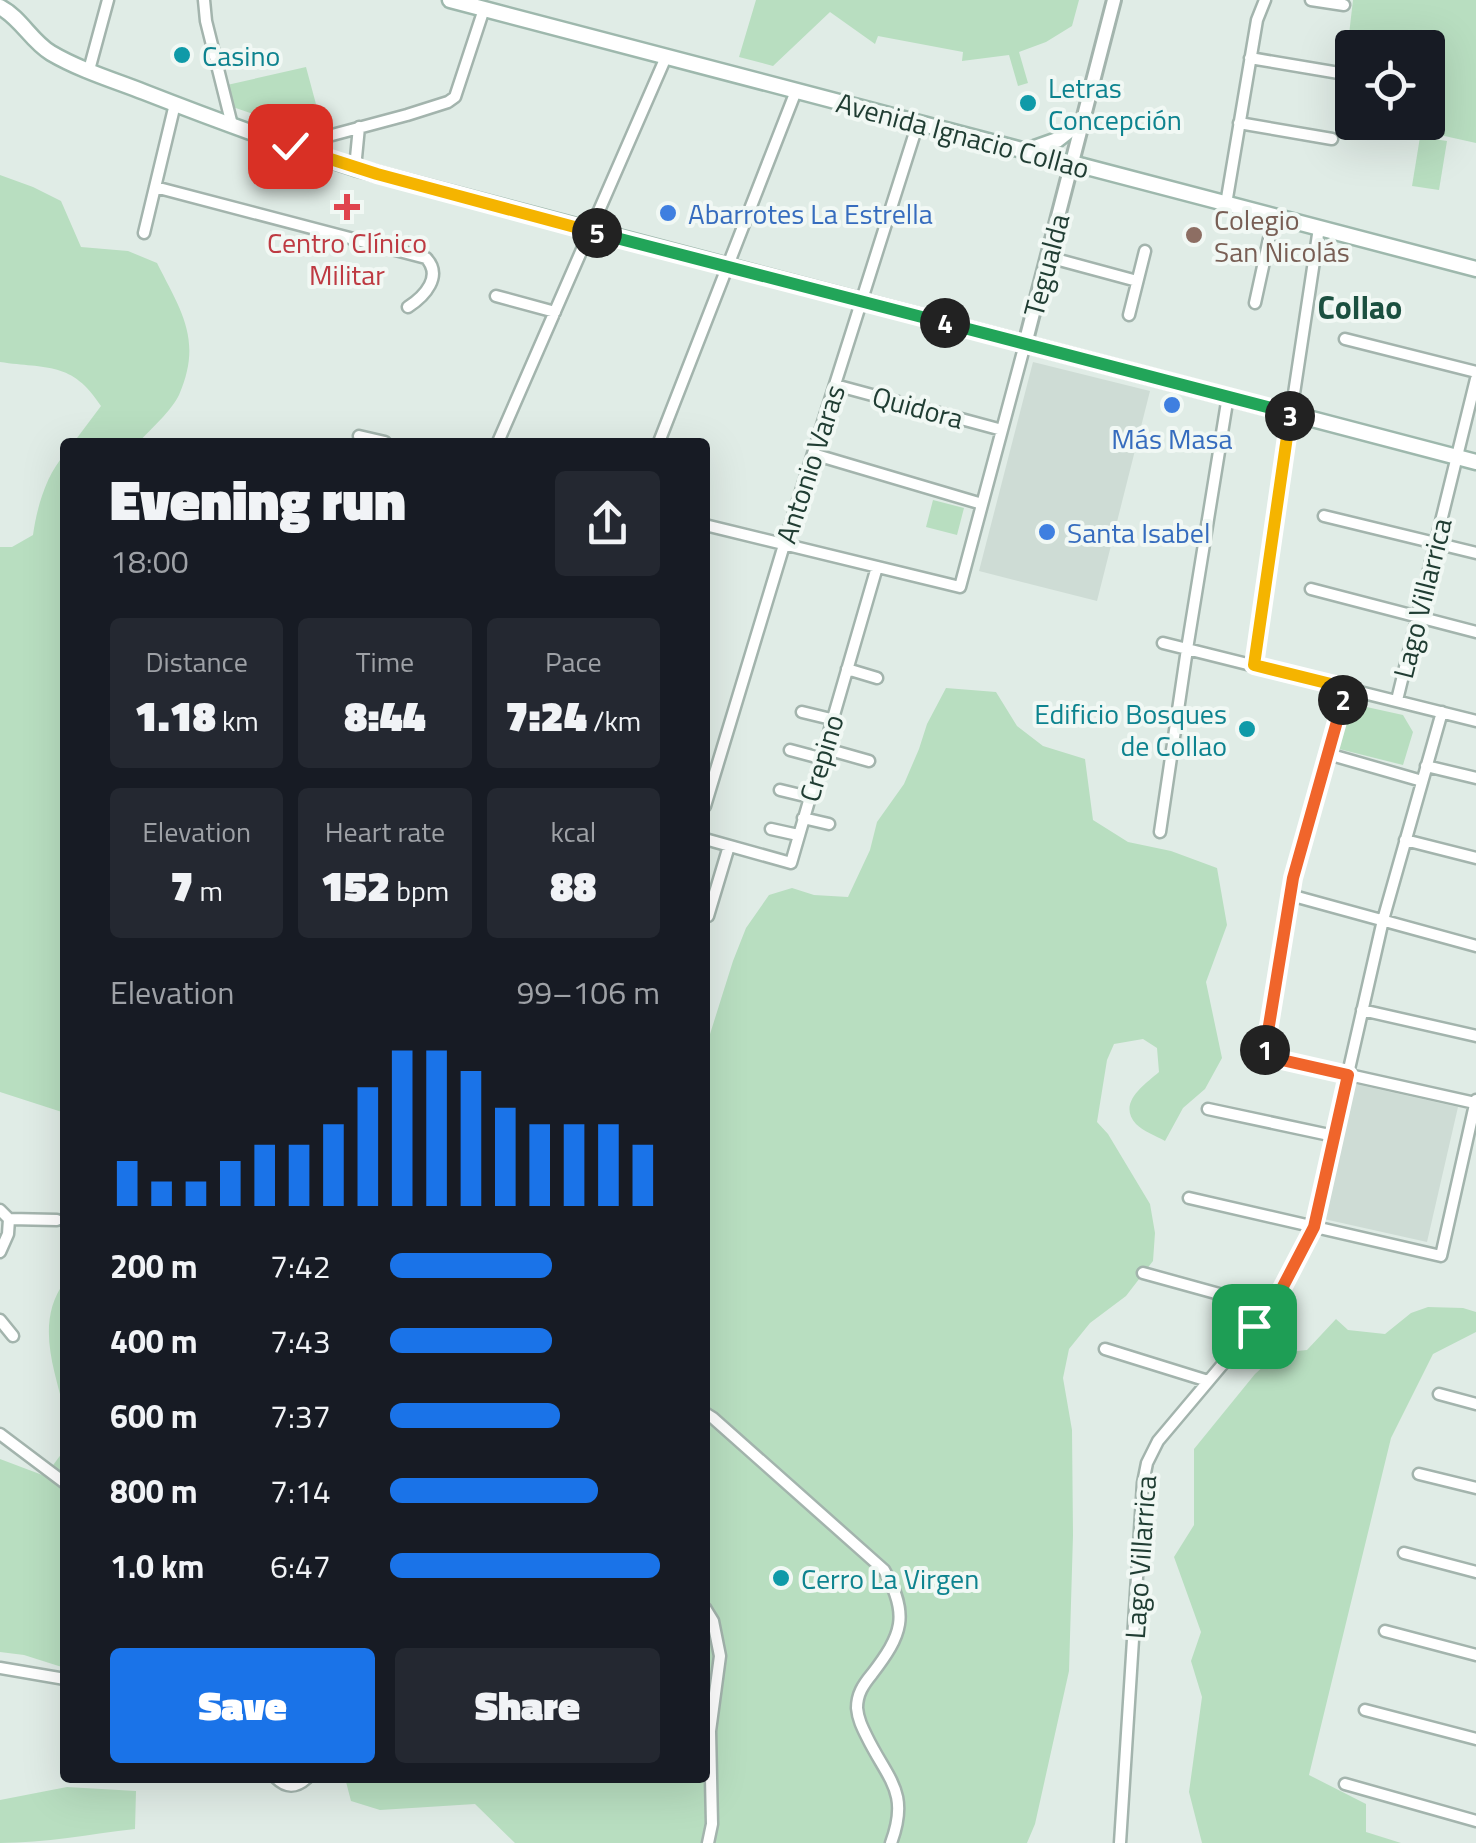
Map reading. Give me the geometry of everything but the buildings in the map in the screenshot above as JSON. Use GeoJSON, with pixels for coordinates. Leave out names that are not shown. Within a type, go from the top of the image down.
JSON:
{"type":"FeatureCollection","features":[{"type":"Feature","properties":{"kind":"main road","name":"Avenida Ignacio Collao"},"geometry":{"type":"LineString","coordinates":[[450,0],[1476,270]]}},
{"type":"Feature","properties":{"kind":"main road"},"geometry":{"type":"LineString","coordinates":[[6,11],[47,50],[89,70],[355,168],[1476,462]]}},
{"type":"Feature","properties":{"kind":"main road"},"geometry":{"type":"LineString","coordinates":[[1025,151],[1057,140],[1085,118]]}},
{"type":"Feature","properties":{"kind":"street"},"geometry":{"type":"LineString","coordinates":[[89,70],[108,0]]}},
{"type":"Feature","properties":{"kind":"street"},"geometry":{"type":"LineString","coordinates":[[204,0],[232,125]]}},
{"type":"Feature","properties":{"kind":"street","name":"Tegualda"},"geometry":{"type":"LineString","coordinates":[[877,568],[960,587],[1114,0]]}},
{"type":"Feature","properties":{"kind":"street"},"geometry":{"type":"LineString","coordinates":[[1226,204],[1256,20],[1265,0]]}},
{"type":"Feature","properties":{"kind":"street"},"geometry":{"type":"LineString","coordinates":[[1311,0],[1344,5]]}},
{"type":"Feature","properties":{"kind":"street"},"geometry":{"type":"LineString","coordinates":[[290,146],[448,102],[455,96],[484,9]]}},
{"type":"Feature","properties":{"kind":"street"},"geometry":{"type":"LineString","coordinates":[[500,438],[666,57]]}},
{"type":"Feature","properties":{"kind":"street"},"geometry":{"type":"LineString","coordinates":[[1250,58],[1335,72]]}},
{"type":"Feature","properties":{"kind":"street"},"geometry":{"type":"LineString","coordinates":[[660,438],[796,91]]}},
{"type":"Feature","properties":{"kind":"street"},"geometry":{"type":"LineString","coordinates":[[144,233],[175,104]]}},
{"type":"Feature","properties":{"kind":"street","name":"Antonio Varas"},"geometry":{"type":"LineString","coordinates":[[710,789],[918,123]]}},
{"type":"Feature","properties":{"kind":"street"},"geometry":{"type":"LineString","coordinates":[[1239,123],[1332,138]]}},
{"type":"Feature","properties":{"kind":"street"},"geometry":{"type":"LineString","coordinates":[[355,168],[359,127]]}},
{"type":"Feature","properties":{"kind":"street"},"geometry":{"type":"LineString","coordinates":[[155,187],[426,258],[434,272],[431,284],[420,300],[408,307]]}},
{"type":"Feature","properties":{"kind":"street"},"geometry":{"type":"LineString","coordinates":[[1255,303],[1274,216]]}},
{"type":"Feature","properties":{"kind":"street"},"geometry":{"type":"LineString","coordinates":[[1254,665],[1319,228]]}},
{"type":"Feature","properties":{"kind":"street"},"geometry":{"type":"LineString","coordinates":[[1128,314],[1145,251]]}},
{"type":"Feature","properties":{"kind":"street"},"geometry":{"type":"LineString","coordinates":[[1048,256],[1137,281]]}},
{"type":"Feature","properties":{"kind":"street"},"geometry":{"type":"LineString","coordinates":[[496,296],[555,312]]}},
{"type":"Feature","properties":{"kind":"street"},"geometry":{"type":"LineString","coordinates":[[1345,339],[1476,372]]}},
{"type":"Feature","properties":{"kind":"street","name":"Lago Villarrica"},"geometry":{"type":"LineString","coordinates":[[1396,700],[1476,379]]}},
{"type":"Feature","properties":{"kind":"street","name":"Quidora"},"geometry":{"type":"LineString","coordinates":[[835,385],[1002,430]]}},
{"type":"Feature","properties":{"kind":"street"},"geometry":{"type":"LineString","coordinates":[[1160,832],[1228,396]]}},
{"type":"Feature","properties":{"kind":"street"},"geometry":{"type":"LineString","coordinates":[[359,436],[366,438]]}},
{"type":"Feature","properties":{"kind":"street"},"geometry":{"type":"LineString","coordinates":[[813,454],[982,504]]}},
{"type":"Feature","properties":{"kind":"street"},"geometry":{"type":"LineString","coordinates":[[1324,516],[1476,554]]}},
{"type":"Feature","properties":{"kind":"street"},"geometry":{"type":"LineString","coordinates":[[710,525],[877,568]]}},
{"type":"Feature","properties":{"kind":"street","name":"Crepino"},"geometry":{"type":"LineString","coordinates":[[710,841],[790,864],[877,568]]}},
{"type":"Feature","properties":{"kind":"street"},"geometry":{"type":"LineString","coordinates":[[1311,589],[1476,632]]}},
{"type":"Feature","properties":{"kind":"street"},"geometry":{"type":"LineString","coordinates":[[1163,643],[1476,721]]}},
{"type":"Feature","properties":{"kind":"street"},"geometry":{"type":"LineString","coordinates":[[847,669],[878,678]]}},
{"type":"Feature","properties":{"kind":"street"},"geometry":{"type":"LineString","coordinates":[[1189,1198],[1441,1256],[1476,1101],[1273,1058],[1266,1054],[1264,1046],[1290,895],[1347,688]]}},
{"type":"Feature","properties":{"kind":"street","name":"Lago Villarrica"},"geometry":{"type":"LineString","coordinates":[[1419,706],[1430,722],[1434,740]]}},
{"type":"Feature","properties":{"kind":"street"},"geometry":{"type":"LineString","coordinates":[[802,712],[831,720]]}},
{"type":"Feature","properties":{"kind":"street","name":"Lago Villarrica"},"geometry":{"type":"LineString","coordinates":[[1120,1843],[1144,1474],[1158,1441],[1270,1308],[1314,1227],[1382,920],[1442,712]]}},
{"type":"Feature","properties":{"kind":"street"},"geometry":{"type":"LineString","coordinates":[[790,750],[869,761]]}},
{"type":"Feature","properties":{"kind":"street"},"geometry":{"type":"LineString","coordinates":[[1328,754],[1422,781]]}},
{"type":"Feature","properties":{"kind":"street"},"geometry":{"type":"LineString","coordinates":[[1426,766],[1476,778]]}},
{"type":"Feature","properties":{"kind":"street"},"geometry":{"type":"LineString","coordinates":[[780,790],[809,797]]}},
{"type":"Feature","properties":{"kind":"street"},"geometry":{"type":"LineString","coordinates":[[803,818],[829,824]]}},
{"type":"Feature","properties":{"kind":"street"},"geometry":{"type":"LineString","coordinates":[[771,829],[798,835]]}},
{"type":"Feature","properties":{"kind":"street"},"geometry":{"type":"LineString","coordinates":[[1405,840],[1476,858]]}},
{"type":"Feature","properties":{"kind":"street"},"geometry":{"type":"LineString","coordinates":[[710,909],[728,846]]}},
{"type":"Feature","properties":{"kind":"street"},"geometry":{"type":"LineString","coordinates":[[1290,895],[1476,946]]}},
{"type":"Feature","properties":{"kind":"street"},"geometry":{"type":"LineString","coordinates":[[1362,1010],[1476,1036]]}},
{"type":"Feature","properties":{"kind":"street"},"geometry":{"type":"LineString","coordinates":[[1208,1109],[1334,1136]]}},
{"type":"Feature","properties":{"kind":"street"},"geometry":{"type":"LineString","coordinates":[[0,1252],[8,1234],[4,1215],[57,1220]]}},
{"type":"Feature","properties":{"kind":"street"},"geometry":{"type":"LineString","coordinates":[[1143,1273],[1270,1308]]}},
{"type":"Feature","properties":{"kind":"street"},"geometry":{"type":"LineString","coordinates":[[0,1320],[12,1336]]}},
{"type":"Feature","properties":{"kind":"street"},"geometry":{"type":"LineString","coordinates":[[1105,1349],[1208,1381]]}},
{"type":"Feature","properties":{"kind":"street"},"geometry":{"type":"LineString","coordinates":[[1439,1394],[1476,1404]]}},
{"type":"Feature","properties":{"kind":"street"},"geometry":{"type":"LineString","coordinates":[[710,1416],[884,1570],[896,1590],[900,1606],[898,1630],[860,1689],[857,1703],[858,1719],[891,1778],[899,1801],[899,1820],[891,1843]]}},
{"type":"Feature","properties":{"kind":"street"},"geometry":{"type":"LineString","coordinates":[[0,1434],[60,1479]]}},
{"type":"Feature","properties":{"kind":"street"},"geometry":{"type":"LineString","coordinates":[[1419,1474],[1476,1488]]}},
{"type":"Feature","properties":{"kind":"street"},"geometry":{"type":"LineString","coordinates":[[1404,1553],[1476,1572]]}},
{"type":"Feature","properties":{"kind":"street"},"geometry":{"type":"LineString","coordinates":[[708,1843],[712,1824],[710,1731],[720,1656],[710,1616]]}},
{"type":"Feature","properties":{"kind":"street"},"geometry":{"type":"LineString","coordinates":[[1384,1631],[1476,1655]]}},
{"type":"Feature","properties":{"kind":"street"},"geometry":{"type":"LineString","coordinates":[[0,1668],[60,1678]]}},
{"type":"Feature","properties":{"kind":"street"},"geometry":{"type":"LineString","coordinates":[[1365,1710],[1476,1739]]}},
{"type":"Feature","properties":{"kind":"street"},"geometry":{"type":"LineString","coordinates":[[1344,1784],[1476,1822]]}},
{"type":"Feature","properties":{"kind":"shaded area"},"geometry":{"type":"Polygon","coordinates":[[[1033,362],[1150,391],[1097,601],[979,571],[1033,362]]]}},
{"type":"Feature","properties":{"kind":"shaded area"},"geometry":{"type":"Polygon","coordinates":[[[1355,1084],[1458,1107],[1427,1242],[1324,1219],[1355,1084]]]}},
{"type":"Feature","properties":{"kind":"green space"},"geometry":{"type":"Polygon","coordinates":[[[756,0],[1079,0],[1072,26],[1019,52],[1028,83],[1018,86],[1009,55],[962,61],[963,52],[878,36],[875,44],[830,12],[773,66],[739,57],[756,0]]]}},
{"type":"Feature","properties":{"kind":"green space"},"geometry":{"type":"Polygon","coordinates":[[[1353,0],[1476,0],[1476,143],[1445,136],[1445,30],[1350,30],[1353,0]]]}},
{"type":"Feature","properties":{"kind":"green space"},"geometry":{"type":"Polygon","coordinates":[[[306,67],[320,119],[285,125],[227,105],[227,85],[306,67]]]}},
{"type":"Feature","properties":{"kind":"green space"},"geometry":{"type":"Polygon","coordinates":[[[1420,140],[1447,141],[1439,190],[1412,186],[1420,140]]]}},
{"type":"Feature","properties":{"kind":"green space"},"geometry":{"type":"Polygon","coordinates":[[[0,175],[61,201],[81,247],[128,251],[157,263],[181,311],[189,342],[186,376],[179,395],[143,438],[77,438],[101,406],[80,381],[45,367],[0,362],[0,175]]]}},
{"type":"Feature","properties":{"kind":"green space"},"geometry":{"type":"Polygon","coordinates":[[[60,462],[60,1111],[0,1092],[0,547],[12,547],[33,535],[43,492],[60,462]]]}},
{"type":"Feature","properties":{"kind":"green space"},"geometry":{"type":"Polygon","coordinates":[[[933,500],[964,508],[957,535],[926,527],[933,500]]]}},
{"type":"Feature","properties":{"kind":"green space"},"geometry":{"type":"Polygon","coordinates":[[[946,688],[996,692],[1017,726],[1043,746],[1085,759],[1093,820],[1128,842],[1171,851],[1217,868],[1227,925],[1206,982],[1222,1058],[1205,1089],[1183,1108],[1165,1141],[1136,1124],[1129,1109],[1135,1095],[1159,1072],[1157,1048],[1143,1039],[1114,1044],[1107,1060],[1097,1122],[1150,1204],[1155,1233],[1153,1261],[1126,1296],[1090,1323],[1069,1349],[1063,1378],[1072,1430],[1069,1671],[1035,1824],[1027,1843],[515,1843],[475,1804],[380,1810],[351,1801],[346,1783],[710,1783],[710,1034],[746,928],[769,895],[792,888],[814,895],[848,897],[870,850],[877,822],[904,784],[946,688]]]}},
{"type":"Feature","properties":{"kind":"green space"},"geometry":{"type":"Polygon","coordinates":[[[1362,706],[1403,715],[1413,732],[1403,765],[1335,748],[1348,715],[1362,706]]]}},
{"type":"Feature","properties":{"kind":"green space"},"geometry":{"type":"Polygon","coordinates":[[[60,1290],[60,1393],[49,1329],[60,1290]]]}},
{"type":"Feature","properties":{"kind":"green space"},"geometry":{"type":"Polygon","coordinates":[[[1428,1307],[1476,1312],[1476,1332],[1433,1354],[1391,1438],[1309,1775],[1366,1804],[1366,1832],[1401,1843],[1202,1843],[1189,1792],[1202,1697],[1191,1661],[1201,1632],[1174,1557],[1194,1525],[1194,1449],[1255,1374],[1278,1353],[1307,1350],[1336,1319],[1348,1330],[1385,1334],[1411,1313],[1428,1307]]]}},
{"type":"Feature","properties":{"kind":"green space"},"geometry":{"type":"Polygon","coordinates":[[[60,1456],[60,1666],[0,1652],[0,1459],[45,1476],[60,1456]]]}},
{"type":"Feature","properties":{"kind":"green space"},"geometry":{"type":"Polygon","coordinates":[[[67,1787],[136,1791],[135,1829],[0,1843],[0,1800],[67,1787]]]}},
{"type":"Feature","properties":{"kind":"place","name":"Casino"},"geometry":{"type":"Point","coordinates":[182,55]}},
{"type":"Feature","properties":{"kind":"place","name":"Letras Concepción"},"geometry":{"type":"Point","coordinates":[1028,103]}},
{"type":"Feature","properties":{"kind":"place","name":"Centro Clínico Militar"},"geometry":{"type":"Point","coordinates":[347,207]}},
{"type":"Feature","properties":{"kind":"place","name":"Abarrotes La Estrella"},"geometry":{"type":"Point","coordinates":[668,213]}},
{"type":"Feature","properties":{"kind":"place","name":"Colegio San Nicolás"},"geometry":{"type":"Point","coordinates":[1194,235]}},
{"type":"Feature","properties":{"kind":"place","name":"Más Masa"},"geometry":{"type":"Point","coordinates":[1172,405]}},
{"type":"Feature","properties":{"kind":"place","name":"Santa Isabel"},"geometry":{"type":"Point","coordinates":[1047,532]}},
{"type":"Feature","properties":{"kind":"place","name":"Edificio Bosques de Collao"},"geometry":{"type":"Point","coordinates":[1247,729]}},
{"type":"Feature","properties":{"kind":"place","name":"Cerro La Virgen"},"geometry":{"type":"Point","coordinates":[781,1578]}},
{"type":"Feature","properties":{"kind":"district","name":"Collao"},"geometry":{"type":"Point","coordinates":[1360,307]}},
{"type":"Feature","properties":{"kind":"route"},"geometry":{"type":"LineString","coordinates":[[290,146],[377,174],[590,231],[1290,413],[1254,665],[1347,688],[1293,878],[1264,1046],[1266,1054],[1273,1058],[1348,1075],[1314,1227],[1277,1298],[1254,1326]]}}]}
